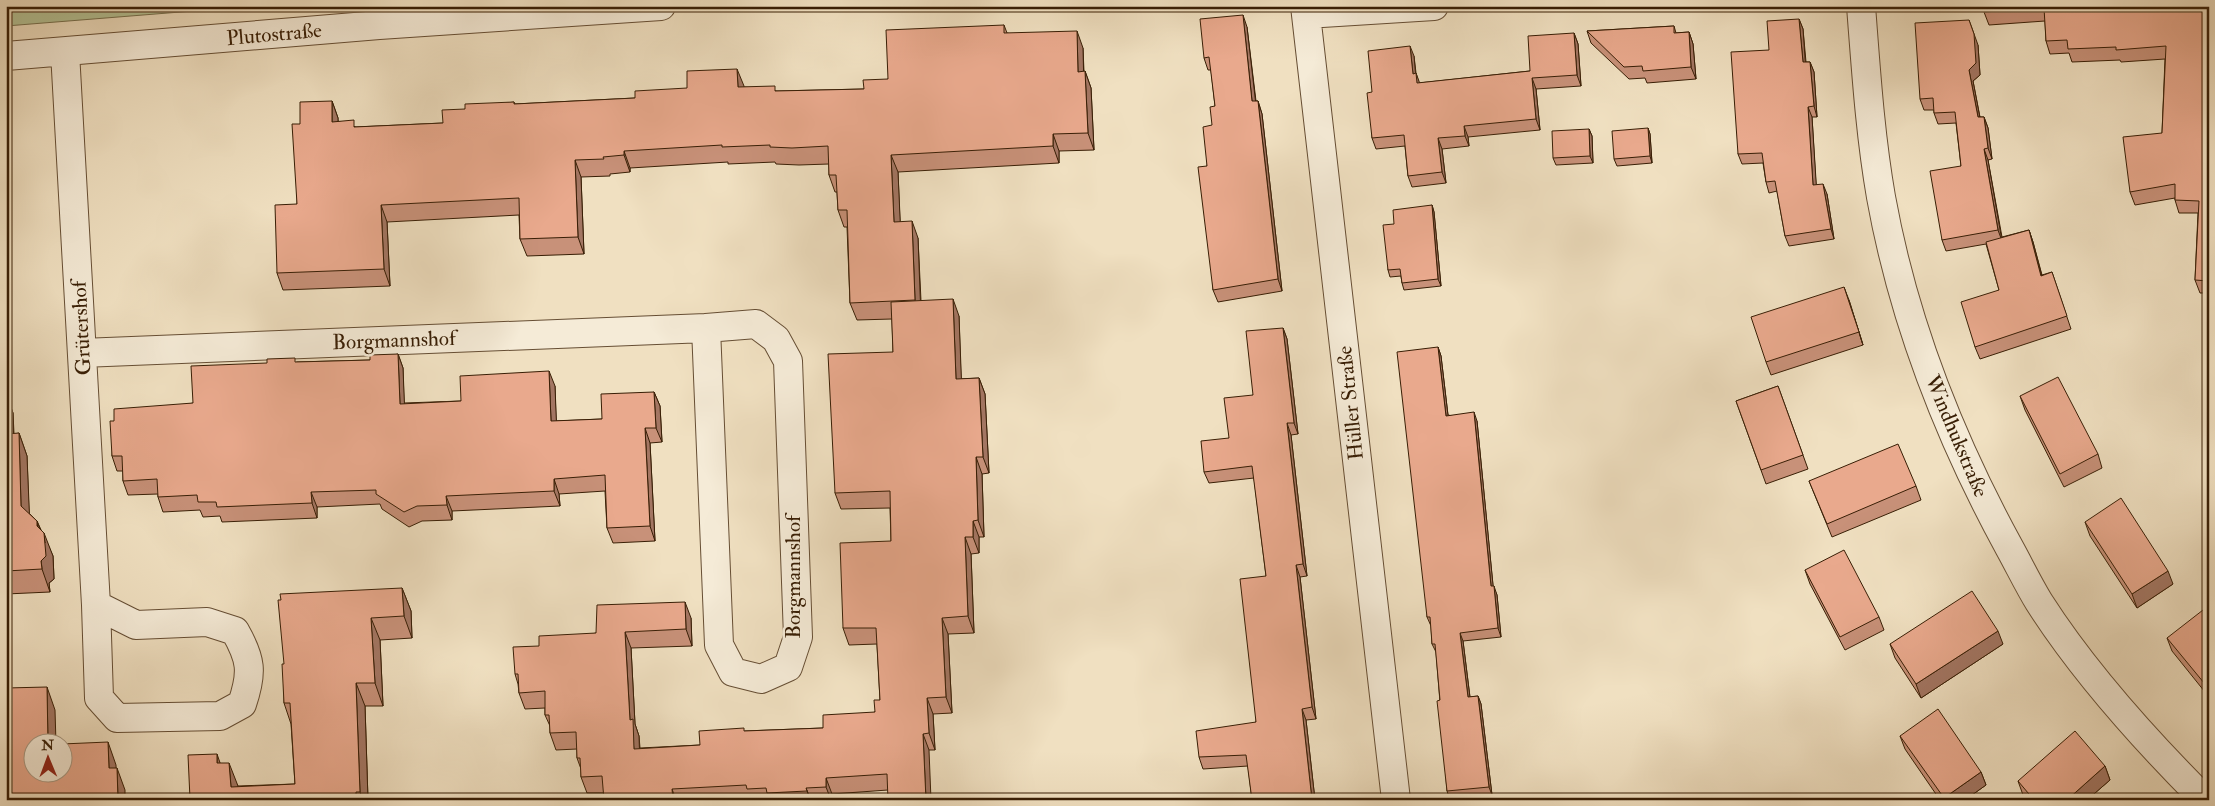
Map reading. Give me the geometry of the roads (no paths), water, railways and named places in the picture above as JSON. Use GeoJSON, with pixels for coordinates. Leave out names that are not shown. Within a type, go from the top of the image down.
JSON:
{"type":"FeatureCollection","features":[{"type":"Feature","properties":{"kind":"street","name":"Plutostraße"},"geometry":{"type":"LineString","coordinates":[[6,56],[380,25],[661,6]]}},
{"type":"Feature","properties":{"kind":"street"},"geometry":{"type":"LineString","coordinates":[[1306,10],[1434,6]]}},
{"type":"Feature","properties":{"kind":"street","name":"Windhukstraße"},"geometry":{"type":"LineString","coordinates":[[1861,6],[1870,117],[1882,198],[1906,298],[1937,394],[1983,499],[2039,602],[2091,673],[2148,743],[2205,800]]}},
{"type":"Feature","properties":{"kind":"street","name":"Hüller Straße"},"geometry":{"type":"LineString","coordinates":[[1306,10],[1396,800]]}},
{"type":"Feature","properties":{"kind":"street","name":"Grütershof"},"geometry":{"type":"LineString","coordinates":[[65,52],[96,605],[99,698],[116,718],[220,716],[242,704],[249,684],[248,654],[235,630],[207,622],[136,624],[96,605]]}},
{"type":"Feature","properties":{"kind":"street","name":"Borgmannshof"},"geometry":{"type":"LineString","coordinates":[[82,353],[706,328],[756,324],[776,339],[788,361],[798,637],[788,667],[762,679],[733,672],[720,645],[706,328]]}}]}
